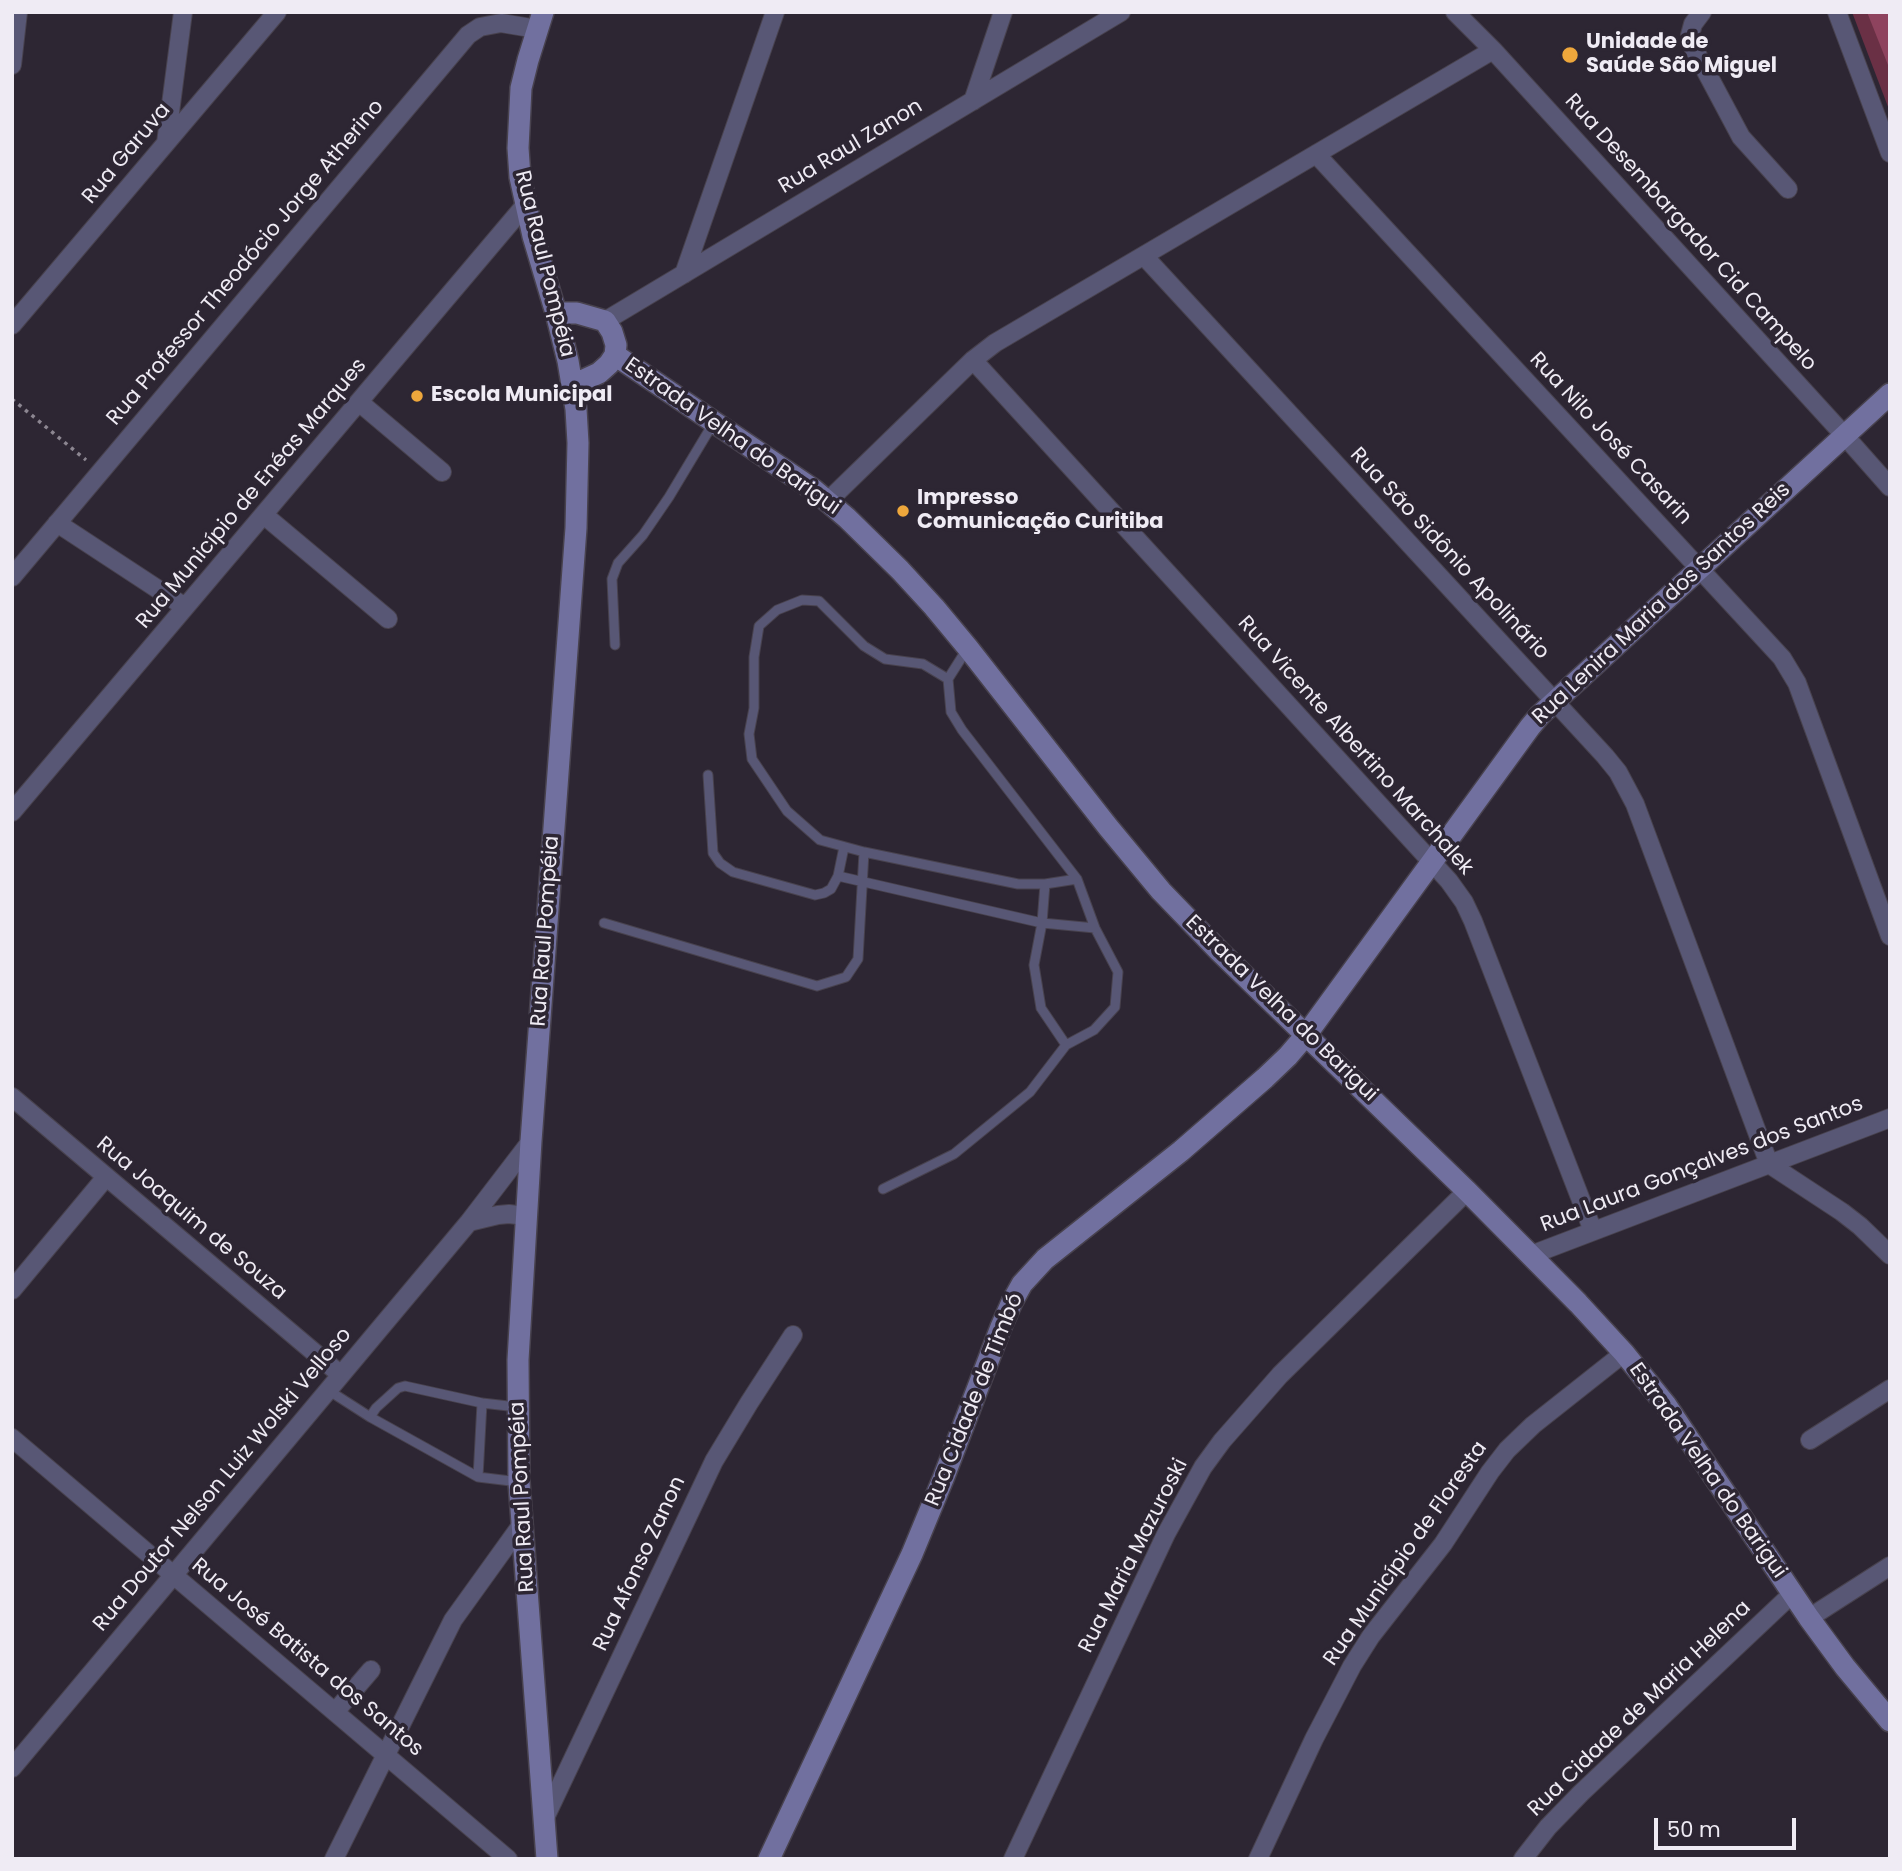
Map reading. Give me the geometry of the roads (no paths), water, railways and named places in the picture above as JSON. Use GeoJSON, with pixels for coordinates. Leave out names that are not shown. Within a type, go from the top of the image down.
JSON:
{"type":"FeatureCollection","features":[{"type":"Feature","properties":{"kind":"main road","name":"Rua Raul Pompéia"},"geometry":{"type":"LineString","coordinates":[[540,21],[521,88],[518,148],[533,236],[556,313],[573,385],[578,443],[576,528],[531,1141],[517,1407],[519,1482],[547,1859]]}},
{"type":"Feature","properties":{"kind":"main road"},"geometry":{"type":"LineString","coordinates":[[556,313],[576,313],[605,321],[616,345],[615,355],[609,364],[599,373],[573,385]]}},
{"type":"Feature","properties":{"kind":"main road","name":"Estrada Velha do Barigui"},"geometry":{"type":"LineString","coordinates":[[615,355],[828,501],[900,570],[968,648],[1161,891],[1531,1255],[1649,1382],[1809,1618],[1890,1721]]}},
{"type":"Feature","properties":{"kind":"main road","name":"Rua Lenira Maria dos Santos Reis"},"geometry":{"type":"LineString","coordinates":[[1306,1035],[1530,727],[1554,701],[1890,394]]}},
{"type":"Feature","properties":{"kind":"main road","name":"Rua Cidade de Timbó"},"geometry":{"type":"LineString","coordinates":[[768,1859],[912,1554],[1001,1326],[1022,1284],[1045,1259],[1143,1182],[1265,1078],[1306,1035]]}},
{"type":"Feature","properties":{"kind":"street"},"geometry":{"type":"LineString","coordinates":[[12,65],[19,12]]}},
{"type":"Feature","properties":{"kind":"street"},"geometry":{"type":"LineString","coordinates":[[166,143],[183,12]]}},
{"type":"Feature","properties":{"kind":"street","name":"Rua Garuva"},"geometry":{"type":"LineString","coordinates":[[12,325],[277,12]]}},
{"type":"Feature","properties":{"kind":"street"},"geometry":{"type":"LineString","coordinates":[[684,274],[775,12]]}},
{"type":"Feature","properties":{"kind":"street"},"geometry":{"type":"LineString","coordinates":[[973,101],[1003,12]]}},
{"type":"Feature","properties":{"kind":"street","name":"Rua Raul Zanon"},"geometry":{"type":"LineString","coordinates":[[605,321],[1121,12]]}},
{"type":"Feature","properties":{"kind":"street","name":"Rua Desembargador Cid Campelo"},"geometry":{"type":"LineString","coordinates":[[1455,12],[1493,50],[1890,487]]}},
{"type":"Feature","properties":{"kind":"street"},"geometry":{"type":"LineString","coordinates":[[1702,12],[1693,24],[1690,35],[1692,45],[1741,137],[1788,189]]}},
{"type":"Feature","properties":{"kind":"street"},"geometry":{"type":"LineString","coordinates":[[1838,12],[1890,153]]}},
{"type":"Feature","properties":{"kind":"street","name":"Rua Professor Theodócio Jorge Atherino"},"geometry":{"type":"LineString","coordinates":[[12,577],[468,35],[493,18],[501,23],[540,21]]}},
{"type":"Feature","properties":{"kind":"street"},"geometry":{"type":"LineString","coordinates":[[828,501],[973,360],[995,343],[1493,50]]}},
{"type":"Feature","properties":{"kind":"street","name":"Rua Nilo José Casarin"},"geometry":{"type":"LineString","coordinates":[[1315,154],[1782,658],[1797,682],[1890,936]]}},
{"type":"Feature","properties":{"kind":"street","name":"Rua Município de Enéas Marques"},"geometry":{"type":"LineString","coordinates":[[12,813],[526,204]]}},
{"type":"Feature","properties":{"kind":"street","name":"Rua São Sidônio Apolinário"},"geometry":{"type":"LineString","coordinates":[[1144,256],[1619,772],[1628,789],[1769,1164]]}},
{"type":"Feature","properties":{"kind":"street","name":"Rua Vicente Albertino Marchalek"},"geometry":{"type":"LineString","coordinates":[[973,360],[1432,862],[1464,902],[1593,1231]]}},
{"type":"Feature","properties":{"kind":"street"},"geometry":{"type":"LineString","coordinates":[[359,402],[442,472]]}},
{"type":"Feature","properties":{"kind":"street"},"geometry":{"type":"LineString","coordinates":[[264,515],[388,619]]}},
{"type":"Feature","properties":{"kind":"street"},"geometry":{"type":"LineString","coordinates":[[57,523],[186,607]]}},
{"type":"Feature","properties":{"kind":"street","name":"Rua Joaquim de Souza"},"geometry":{"type":"LineString","coordinates":[[12,1097],[341,1375]]}},
{"type":"Feature","properties":{"kind":"street","name":"Rua Laura Gonçalves dos Santos"},"geometry":{"type":"LineString","coordinates":[[1531,1255],[1890,1118]]}},
{"type":"Feature","properties":{"kind":"street","name":"Rua Doutor Nelson Luiz Wolski Velloso"},"geometry":{"type":"LineString","coordinates":[[12,1768],[469,1222],[531,1141]]}},
{"type":"Feature","properties":{"kind":"street"},"geometry":{"type":"LineString","coordinates":[[1769,1164],[1842,1212],[1890,1255]]}},
{"type":"Feature","properties":{"kind":"street"},"geometry":{"type":"LineString","coordinates":[[12,1290],[106,1177]]}},
{"type":"Feature","properties":{"kind":"street","name":"Rua Maria Mazuroski"},"geometry":{"type":"LineString","coordinates":[[1013,1859],[1166,1534],[1203,1466],[1280,1375],[1467,1191]]}},
{"type":"Feature","properties":{"kind":"street"},"geometry":{"type":"LineString","coordinates":[[469,1222],[498,1215],[526,1216]]}},
{"type":"Feature","properties":{"kind":"street","name":"Rua Afonso Zanon"},"geometry":{"type":"LineString","coordinates":[[544,1820],[714,1461],[793,1335]]}},
{"type":"Feature","properties":{"kind":"street","name":"Rua Município de Floresta"},"geometry":{"type":"LineString","coordinates":[[1258,1859],[1314,1739],[1371,1636],[1443,1544],[1507,1450],[1533,1425],[1624,1353]]}},
{"type":"Feature","properties":{"kind":"street"},"geometry":{"type":"LineString","coordinates":[[1810,1440],[1890,1389]]}},
{"type":"Feature","properties":{"kind":"street","name":"Rua José Batista dos Santos"},"geometry":{"type":"LineString","coordinates":[[12,1438],[508,1859]]}},
{"type":"Feature","properties":{"kind":"street"},"geometry":{"type":"LineString","coordinates":[[334,1859],[453,1620],[522,1524]]}},
{"type":"Feature","properties":{"kind":"street"},"geometry":{"type":"LineString","coordinates":[[1809,1618],[1890,1566]]}},
{"type":"Feature","properties":{"kind":"street","name":"Rua Cidade de Maria Helena"},"geometry":{"type":"LineString","coordinates":[[1523,1859],[1548,1827],[1581,1793],[1792,1594]]}},
{"type":"Feature","properties":{"kind":"street"},"geometry":{"type":"LineString","coordinates":[[335,1712],[371,1670]]}},
{"type":"Feature","properties":{"kind":"lane"},"geometry":{"type":"LineString","coordinates":[[615,645],[612,579],[618,563],[643,535],[669,497],[714,422]]}},
{"type":"Feature","properties":{"kind":"lane"},"geometry":{"type":"LineString","coordinates":[[948,679],[923,664],[885,659],[864,646],[819,601],[802,600],[777,610],[759,626],[754,657],[754,708],[749,734],[752,759],[787,811],[820,840],[864,852],[1018,884],[1045,884],[1077,879]]}},
{"type":"Feature","properties":{"kind":"lane"},"geometry":{"type":"LineString","coordinates":[[883,1189],[954,1154],[1030,1093],[1066,1045],[1094,1030],[1115,1007],[1118,972],[1095,928],[1077,879],[951,712],[948,679],[968,648]]}},
{"type":"Feature","properties":{"kind":"lane"},"geometry":{"type":"LineString","coordinates":[[708,775],[713,853],[720,863],[733,872],[816,895],[831,889],[838,876],[844,847]]}},
{"type":"Feature","properties":{"kind":"lane"},"geometry":{"type":"LineString","coordinates":[[604,923],[817,986],[846,977],[858,959],[864,852]]}},
{"type":"Feature","properties":{"kind":"lane"},"geometry":{"type":"LineString","coordinates":[[838,876],[1042,923],[1095,928]]}},
{"type":"Feature","properties":{"kind":"lane"},"geometry":{"type":"LineString","coordinates":[[1045,884],[1042,923],[1034,965],[1041,1008],[1066,1045]]}},
{"type":"Feature","properties":{"kind":"lane"},"geometry":{"type":"LineString","coordinates":[[370,1417],[398,1388],[405,1386],[482,1403],[517,1407]]}},
{"type":"Feature","properties":{"kind":"lane"},"geometry":{"type":"LineString","coordinates":[[328,1390],[370,1417],[478,1477],[519,1482]]}},
{"type":"Feature","properties":{"kind":"lane"},"geometry":{"type":"LineString","coordinates":[[478,1477],[482,1403]]}},
{"type":"Feature","properties":{"kind":"place","name":"Unidade de Saúde São Miguel"},"geometry":{"type":"Point","coordinates":[1570,55]}},
{"type":"Feature","properties":{"kind":"place","name":"Escola Municipal"},"geometry":{"type":"Point","coordinates":[417,396]}},
{"type":"Feature","properties":{"kind":"place","name":"Impresso Comunicação Curitiba"},"geometry":{"type":"Point","coordinates":[903,511]}}]}
